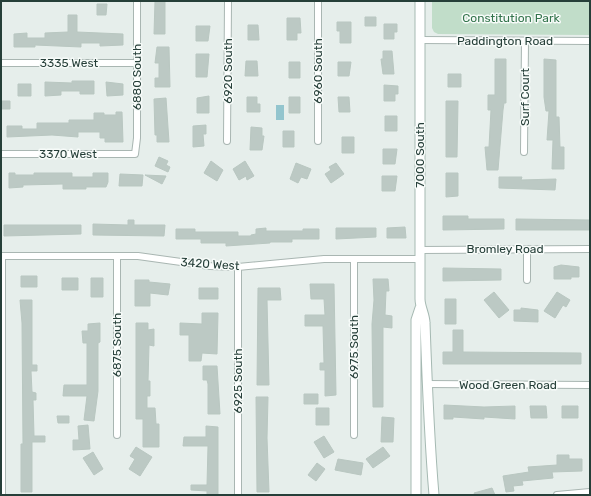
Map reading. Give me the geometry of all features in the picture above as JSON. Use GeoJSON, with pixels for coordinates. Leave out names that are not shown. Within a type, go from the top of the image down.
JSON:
{"type":"FeatureCollection","features":[{"type":"Feature","properties":{"kind":"main road","name":"7000 South"},"geometry":{"type":"LineString","coordinates":[[416,495],[416,320],[420,308],[420,1]]}},
{"type":"Feature","properties":{"kind":"main road","name":"7000 South"},"geometry":{"type":"LineString","coordinates":[[420,308],[425,320],[426,384],[434,495]]}},
{"type":"Feature","properties":{"kind":"street","name":"6880 South"},"geometry":{"type":"LineString","coordinates":[[135,154],[137,138],[137,1]]}},
{"type":"Feature","properties":{"kind":"street","name":"6920 South"},"geometry":{"type":"LineString","coordinates":[[227,141],[228,1]]}},
{"type":"Feature","properties":{"kind":"street","name":"6960 South"},"geometry":{"type":"LineString","coordinates":[[318,1],[318,141]]}},
{"type":"Feature","properties":{"kind":"street","name":"Paddington Road"},"geometry":{"type":"LineString","coordinates":[[420,40],[590,41]]}},
{"type":"Feature","properties":{"kind":"street","name":"Surf Court"},"geometry":{"type":"LineString","coordinates":[[524,152],[525,41]]}},
{"type":"Feature","properties":{"kind":"street","name":"3335 West"},"geometry":{"type":"LineString","coordinates":[[1,63],[137,63]]}},
{"type":"Feature","properties":{"kind":"street","name":"3370 West"},"geometry":{"type":"LineString","coordinates":[[1,154],[135,154]]}},
{"type":"Feature","properties":{"kind":"street","name":"Bromley Road"},"geometry":{"type":"LineString","coordinates":[[420,254],[527,249],[590,249]]}},
{"type":"Feature","properties":{"kind":"street"},"geometry":{"type":"LineString","coordinates":[[527,249],[527,280]]}},
{"type":"Feature","properties":{"kind":"street","name":"3420 West"},"geometry":{"type":"LineString","coordinates":[[2,256],[138,256],[210,266],[238,267],[324,259],[354,259],[420,254]]}},
{"type":"Feature","properties":{"kind":"street"},"geometry":{"type":"LineString","coordinates":[[2,256],[2,495]]}},
{"type":"Feature","properties":{"kind":"street","name":"6875 South"},"geometry":{"type":"LineString","coordinates":[[117,435],[118,256]]}},
{"type":"Feature","properties":{"kind":"street","name":"6975 South"},"geometry":{"type":"LineString","coordinates":[[354,259],[354,434]]}},
{"type":"Feature","properties":{"kind":"street","name":"6925 South"},"geometry":{"type":"LineString","coordinates":[[238,267],[238,495]]}},
{"type":"Feature","properties":{"kind":"street","name":"Wood Green Road"},"geometry":{"type":"LineString","coordinates":[[426,384],[590,386]]}},
{"type":"Feature","properties":{"kind":"street"},"geometry":{"type":"LineString","coordinates":[[557,495],[590,492]]}},
{"type":"Feature","properties":{"kind":"green space","name":"Constitution Park"},"geometry":{"type":"Polygon","coordinates":[[[432,1],[590,1],[590,35],[438,34],[434,32],[432,28],[432,1]]]}},
{"type":"Feature","properties":{"kind":"water"},"geometry":{"type":"Polygon","coordinates":[[[276,105],[284,105],[284,120],[276,120],[276,105]]]}},
{"type":"Feature","properties":{"kind":"building"},"geometry":{"type":"Polygon","coordinates":[[[155,1],[165,1],[165,34],[154,34],[155,1]]]}},
{"type":"Feature","properties":{"kind":"building"},"geometry":{"type":"Polygon","coordinates":[[[97,4],[107,4],[106,15],[97,15],[97,4]]]}},
{"type":"Feature","properties":{"kind":"building"},"geometry":{"type":"Polygon","coordinates":[[[68,15],[77,15],[77,32],[123,34],[123,45],[100,46],[100,43],[81,43],[81,47],[35,45],[35,47],[14,47],[14,34],[27,33],[27,38],[45,38],[45,33],[68,32],[68,15]]]}},
{"type":"Feature","properties":{"kind":"building"},"geometry":{"type":"Polygon","coordinates":[[[365,17],[376,17],[376,26],[365,26],[365,17]]]}},
{"type":"Feature","properties":{"kind":"building"},"geometry":{"type":"Polygon","coordinates":[[[287,18],[300,18],[301,33],[297,33],[297,40],[287,40],[287,18]]]}},
{"type":"Feature","properties":{"kind":"building"},"geometry":{"type":"Polygon","coordinates":[[[337,22],[351,22],[351,43],[340,43],[340,31],[337,31],[337,22]]]}},
{"type":"Feature","properties":{"kind":"building"},"geometry":{"type":"Polygon","coordinates":[[[384,24],[397,24],[397,32],[394,32],[394,39],[384,39],[384,24]]]}},
{"type":"Feature","properties":{"kind":"building"},"geometry":{"type":"Polygon","coordinates":[[[248,25],[258,25],[259,40],[248,40],[248,25]]]}},
{"type":"Feature","properties":{"kind":"building"},"geometry":{"type":"Polygon","coordinates":[[[196,26],[210,26],[208,41],[196,41],[196,26]]]}},
{"type":"Feature","properties":{"kind":"building"},"geometry":{"type":"Polygon","coordinates":[[[157,47],[169,47],[170,87],[155,87],[155,78],[159,78],[159,63],[155,63],[157,47]]]}},
{"type":"Feature","properties":{"kind":"building"},"geometry":{"type":"Polygon","coordinates":[[[383,51],[392,51],[394,74],[383,74],[381,59],[383,59],[383,51]]]}},
{"type":"Feature","properties":{"kind":"building"},"geometry":{"type":"Polygon","coordinates":[[[196,54],[209,54],[207,77],[196,77],[196,54]]]}},
{"type":"Feature","properties":{"kind":"building"},"geometry":{"type":"Polygon","coordinates":[[[495,59],[506,59],[506,103],[504,103],[503,110],[498,170],[487,170],[485,147],[489,147],[491,110],[488,110],[488,95],[495,95],[495,59]]]}},
{"type":"Feature","properties":{"kind":"building"},"geometry":{"type":"Polygon","coordinates":[[[544,59],[556,60],[556,117],[559,117],[560,147],[564,147],[564,169],[552,169],[553,140],[547,140],[549,111],[546,111],[544,97],[544,59]]]}},
{"type":"Feature","properties":{"kind":"building"},"geometry":{"type":"Polygon","coordinates":[[[246,61],[257,61],[258,76],[245,76],[246,61]]]}},
{"type":"Feature","properties":{"kind":"building"},"geometry":{"type":"Polygon","coordinates":[[[289,62],[300,62],[300,78],[289,78],[289,62]]]}},
{"type":"Feature","properties":{"kind":"building"},"geometry":{"type":"Polygon","coordinates":[[[338,62],[351,62],[349,76],[338,76],[338,62]]]}},
{"type":"Feature","properties":{"kind":"building"},"geometry":{"type":"Polygon","coordinates":[[[448,74],[461,74],[461,87],[448,87],[448,74]]]}},
{"type":"Feature","properties":{"kind":"building"},"geometry":{"type":"Polygon","coordinates":[[[72,81],[94,81],[94,94],[80,94],[80,91],[61,91],[61,95],[45,96],[45,82],[72,83],[72,81]]]}},
{"type":"Feature","properties":{"kind":"building"},"geometry":{"type":"Polygon","coordinates":[[[106,82],[123,84],[123,95],[107,96],[106,82]]]}},
{"type":"Feature","properties":{"kind":"building"},"geometry":{"type":"Polygon","coordinates":[[[18,84],[31,84],[31,96],[18,96],[18,84]]]}},
{"type":"Feature","properties":{"kind":"building"},"geometry":{"type":"Polygon","coordinates":[[[384,85],[398,86],[398,94],[395,94],[395,101],[384,101],[384,85]]]}},
{"type":"Feature","properties":{"kind":"building"},"geometry":{"type":"Polygon","coordinates":[[[209,96],[209,113],[197,113],[197,98],[209,96]]]}},
{"type":"Feature","properties":{"kind":"building"},"geometry":{"type":"Polygon","coordinates":[[[247,97],[257,97],[257,104],[260,104],[260,112],[247,112],[247,97]]]}},
{"type":"Feature","properties":{"kind":"building"},"geometry":{"type":"Polygon","coordinates":[[[289,97],[300,97],[300,113],[289,113],[289,97]]]}},
{"type":"Feature","properties":{"kind":"building"},"geometry":{"type":"Polygon","coordinates":[[[338,97],[349,97],[350,112],[339,112],[338,97]]]}},
{"type":"Feature","properties":{"kind":"building"},"geometry":{"type":"Polygon","coordinates":[[[166,98],[169,142],[157,142],[157,135],[155,135],[154,99],[166,98]]]}},
{"type":"Feature","properties":{"kind":"building"},"geometry":{"type":"Polygon","coordinates":[[[2,101],[10,101],[10,109],[2,109],[2,101]]]}},
{"type":"Feature","properties":{"kind":"building"},"geometry":{"type":"Polygon","coordinates":[[[446,101],[458,101],[457,157],[446,157],[446,101]]]}},
{"type":"Feature","properties":{"kind":"building"},"geometry":{"type":"Polygon","coordinates":[[[116,112],[122,112],[123,142],[105,142],[105,138],[100,138],[100,132],[78,132],[78,137],[52,135],[7,137],[7,126],[22,126],[22,129],[37,129],[37,123],[69,123],[69,120],[94,120],[94,113],[116,115],[116,112]]]}},
{"type":"Feature","properties":{"kind":"building"},"geometry":{"type":"Polygon","coordinates":[[[385,116],[397,116],[397,131],[385,131],[385,116]]]}},
{"type":"Feature","properties":{"kind":"building"},"geometry":{"type":"Polygon","coordinates":[[[206,125],[206,134],[203,134],[204,146],[193,147],[193,126],[206,125]]]}},
{"type":"Feature","properties":{"kind":"building"},"geometry":{"type":"Polygon","coordinates":[[[251,127],[262,128],[262,136],[264,136],[262,150],[250,150],[251,127]]]}},
{"type":"Feature","properties":{"kind":"building"},"geometry":{"type":"Polygon","coordinates":[[[283,131],[294,131],[294,147],[283,147],[283,131]]]}},
{"type":"Feature","properties":{"kind":"building"},"geometry":{"type":"Polygon","coordinates":[[[342,137],[354,137],[354,153],[342,153],[342,137]]]}},
{"type":"Feature","properties":{"kind":"building"},"geometry":{"type":"Polygon","coordinates":[[[383,149],[397,149],[395,164],[383,164],[383,149]]]}},
{"type":"Feature","properties":{"kind":"building"},"geometry":{"type":"Polygon","coordinates":[[[159,157],[168,161],[166,165],[170,167],[168,172],[155,166],[159,157]]]}},
{"type":"Feature","properties":{"kind":"building"},"geometry":{"type":"Polygon","coordinates":[[[211,161],[223,170],[217,181],[204,173],[211,161]]]}},
{"type":"Feature","properties":{"kind":"building"},"geometry":{"type":"Polygon","coordinates":[[[245,161],[254,176],[247,180],[246,176],[239,180],[233,169],[245,161]]]}},
{"type":"Feature","properties":{"kind":"building"},"geometry":{"type":"Polygon","coordinates":[[[296,163],[311,169],[307,179],[301,177],[298,183],[290,179],[296,163]]]}},
{"type":"Feature","properties":{"kind":"building"},"geometry":{"type":"Polygon","coordinates":[[[336,163],[344,174],[331,183],[325,174],[331,170],[329,167],[336,163]]]}},
{"type":"Feature","properties":{"kind":"building"},"geometry":{"type":"Polygon","coordinates":[[[9,173],[15,173],[15,175],[34,175],[34,173],[72,173],[72,177],[93,177],[93,173],[108,173],[108,182],[106,187],[86,187],[86,189],[63,189],[63,184],[23,185],[23,187],[9,188],[9,173]]]}},
{"type":"Feature","properties":{"kind":"building"},"geometry":{"type":"Polygon","coordinates":[[[446,173],[458,173],[458,196],[446,197],[446,173]]]}},
{"type":"Feature","properties":{"kind":"building"},"geometry":{"type":"Polygon","coordinates":[[[120,174],[143,175],[142,186],[119,186],[120,174]]]}},
{"type":"Feature","properties":{"kind":"building"},"geometry":{"type":"Polygon","coordinates":[[[145,175],[166,176],[162,184],[145,175]]]}},
{"type":"Feature","properties":{"kind":"building"},"geometry":{"type":"Polygon","coordinates":[[[382,176],[397,176],[395,191],[382,191],[382,176]]]}},
{"type":"Feature","properties":{"kind":"building"},"geometry":{"type":"Polygon","coordinates":[[[499,177],[522,177],[521,180],[556,179],[555,190],[499,188],[499,177]]]}},
{"type":"Feature","properties":{"kind":"building"},"geometry":{"type":"Polygon","coordinates":[[[443,216],[468,216],[468,219],[504,219],[504,229],[443,230],[443,216]]]}},
{"type":"Feature","properties":{"kind":"building"},"geometry":{"type":"Polygon","coordinates":[[[516,219],[590,220],[590,230],[516,230],[516,219]]]}},
{"type":"Feature","properties":{"kind":"building"},"geometry":{"type":"Polygon","coordinates":[[[128,220],[134,220],[134,225],[165,225],[164,236],[93,235],[93,224],[128,225],[128,220]]]}},
{"type":"Feature","properties":{"kind":"building"},"geometry":{"type":"Polygon","coordinates":[[[4,225],[81,225],[81,234],[4,236],[4,225]]]}},
{"type":"Feature","properties":{"kind":"building"},"geometry":{"type":"Polygon","coordinates":[[[405,227],[406,238],[387,238],[387,228],[405,227]]]}},
{"type":"Feature","properties":{"kind":"building"},"geometry":{"type":"Polygon","coordinates":[[[266,228],[266,231],[303,231],[303,229],[319,229],[319,239],[292,239],[292,242],[270,242],[226,246],[226,243],[201,243],[201,239],[176,239],[176,229],[195,229],[195,232],[238,232],[238,236],[251,236],[256,234],[256,229],[266,228]]]}},
{"type":"Feature","properties":{"kind":"building"},"geometry":{"type":"Polygon","coordinates":[[[336,228],[376,228],[376,237],[336,239],[336,228]]]}},
{"type":"Feature","properties":{"kind":"building"},"geometry":{"type":"Polygon","coordinates":[[[561,265],[579,267],[579,277],[571,277],[571,279],[554,279],[554,267],[561,265]]]}},
{"type":"Feature","properties":{"kind":"building"},"geometry":{"type":"Polygon","coordinates":[[[443,268],[501,269],[501,280],[443,281],[443,268]]]}},
{"type":"Feature","properties":{"kind":"building"},"geometry":{"type":"Polygon","coordinates":[[[21,276],[37,276],[37,287],[21,287],[21,276]]]}},
{"type":"Feature","properties":{"kind":"building"},"geometry":{"type":"Polygon","coordinates":[[[62,278],[78,278],[78,290],[62,290],[62,278]]]}},
{"type":"Feature","properties":{"kind":"building"},"geometry":{"type":"Polygon","coordinates":[[[91,278],[103,278],[103,297],[91,297],[91,278]]]}},
{"type":"Feature","properties":{"kind":"building"},"geometry":{"type":"Polygon","coordinates":[[[373,279],[388,279],[389,291],[386,291],[385,315],[392,316],[392,328],[383,327],[383,407],[373,407],[373,279]]]}},
{"type":"Feature","properties":{"kind":"building"},"geometry":{"type":"Polygon","coordinates":[[[135,280],[149,280],[149,282],[170,284],[168,295],[150,293],[150,306],[135,306],[135,280]]]}},
{"type":"Feature","properties":{"kind":"building"},"geometry":{"type":"Polygon","coordinates":[[[310,284],[334,284],[336,395],[325,396],[325,370],[320,370],[320,363],[324,363],[323,326],[305,326],[305,315],[325,315],[324,299],[311,299],[310,284]]]}},
{"type":"Feature","properties":{"kind":"building"},"geometry":{"type":"Polygon","coordinates":[[[199,288],[218,288],[218,299],[199,299],[199,288]]]}},
{"type":"Feature","properties":{"kind":"building"},"geometry":{"type":"Polygon","coordinates":[[[258,288],[280,288],[281,300],[267,300],[269,385],[257,385],[258,288]]]}},
{"type":"Feature","properties":{"kind":"building"},"geometry":{"type":"Polygon","coordinates":[[[494,292],[509,310],[499,318],[484,300],[494,292]]]}},
{"type":"Feature","properties":{"kind":"building"},"geometry":{"type":"Polygon","coordinates":[[[557,292],[570,300],[566,307],[563,305],[555,318],[544,311],[557,292]]]}},
{"type":"Feature","properties":{"kind":"building"},"geometry":{"type":"Polygon","coordinates":[[[445,299],[456,299],[456,324],[445,324],[445,299]]]}},
{"type":"Feature","properties":{"kind":"building"},"geometry":{"type":"Polygon","coordinates":[[[20,300],[32,300],[32,365],[37,365],[37,371],[31,371],[32,392],[36,393],[36,400],[33,400],[34,436],[45,436],[45,442],[32,442],[32,492],[21,492],[21,444],[23,444],[22,323],[20,300]]]}},
{"type":"Feature","properties":{"kind":"building"},"geometry":{"type":"Polygon","coordinates":[[[521,308],[538,310],[538,322],[514,321],[514,310],[521,310],[521,308]]]}},
{"type":"Feature","properties":{"kind":"building"},"geometry":{"type":"Polygon","coordinates":[[[202,313],[218,313],[217,354],[202,353],[201,361],[189,361],[189,335],[180,335],[180,323],[202,324],[202,313]]]}},
{"type":"Feature","properties":{"kind":"building"},"geometry":{"type":"Polygon","coordinates":[[[100,323],[100,342],[98,343],[98,391],[94,421],[84,420],[87,396],[63,396],[64,385],[87,385],[87,343],[83,343],[82,331],[88,331],[88,324],[100,323]]]}},
{"type":"Feature","properties":{"kind":"building"},"geometry":{"type":"Polygon","coordinates":[[[136,323],[148,323],[148,330],[154,329],[154,346],[149,345],[148,381],[150,381],[150,396],[147,396],[147,408],[155,408],[156,424],[159,424],[159,447],[143,447],[143,419],[136,419],[136,323]]]}},
{"type":"Feature","properties":{"kind":"building"},"geometry":{"type":"Polygon","coordinates":[[[453,330],[463,330],[463,352],[581,353],[581,364],[443,364],[443,352],[453,352],[453,330]]]}},
{"type":"Feature","properties":{"kind":"building"},"geometry":{"type":"Polygon","coordinates":[[[203,366],[217,366],[220,414],[208,414],[208,384],[207,380],[203,380],[203,366]]]}},
{"type":"Feature","properties":{"kind":"building"},"geometry":{"type":"Polygon","coordinates":[[[304,394],[318,394],[318,404],[304,404],[304,394]]]}},
{"type":"Feature","properties":{"kind":"building"},"geometry":{"type":"Polygon","coordinates":[[[256,397],[268,397],[267,438],[269,492],[257,492],[256,397]]]}},
{"type":"Feature","properties":{"kind":"building"},"geometry":{"type":"Polygon","coordinates":[[[444,405],[484,407],[515,406],[515,419],[453,417],[453,419],[444,419],[444,405]]]}},
{"type":"Feature","properties":{"kind":"building"},"geometry":{"type":"Polygon","coordinates":[[[530,406],[546,406],[547,418],[531,418],[530,406]]]}},
{"type":"Feature","properties":{"kind":"building"},"geometry":{"type":"Polygon","coordinates":[[[562,406],[578,406],[578,418],[562,418],[562,406]]]}},
{"type":"Feature","properties":{"kind":"building"},"geometry":{"type":"Polygon","coordinates":[[[316,408],[329,408],[329,425],[316,425],[316,408]]]}},
{"type":"Feature","properties":{"kind":"building"},"geometry":{"type":"Polygon","coordinates":[[[57,416],[69,416],[69,423],[58,423],[57,416]]]}},
{"type":"Feature","properties":{"kind":"building"},"geometry":{"type":"Polygon","coordinates":[[[382,417],[394,418],[393,442],[381,442],[382,417]]]}},
{"type":"Feature","properties":{"kind":"building"},"geometry":{"type":"Polygon","coordinates":[[[88,425],[90,449],[73,450],[73,440],[79,440],[78,426],[88,425]]]}},
{"type":"Feature","properties":{"kind":"building"},"geometry":{"type":"Polygon","coordinates":[[[206,426],[218,427],[218,495],[207,495],[207,491],[191,490],[191,485],[207,485],[208,446],[183,446],[184,437],[206,437],[206,426]]]}},
{"type":"Feature","properties":{"kind":"building"},"geometry":{"type":"Polygon","coordinates":[[[324,436],[334,452],[324,458],[314,442],[324,436]]]}},
{"type":"Feature","properties":{"kind":"building"},"geometry":{"type":"Polygon","coordinates":[[[136,447],[152,457],[140,476],[129,469],[135,459],[130,456],[136,447]]]}},
{"type":"Feature","properties":{"kind":"building"},"geometry":{"type":"Polygon","coordinates":[[[383,447],[390,456],[373,468],[366,459],[383,447]]]}},
{"type":"Feature","properties":{"kind":"building"},"geometry":{"type":"Polygon","coordinates":[[[93,452],[103,469],[94,475],[83,458],[93,452]]]}},
{"type":"Feature","properties":{"kind":"building"},"geometry":{"type":"Polygon","coordinates":[[[557,455],[569,455],[569,459],[582,459],[582,471],[552,472],[553,478],[522,481],[523,485],[513,486],[514,491],[506,492],[503,476],[529,472],[528,467],[557,465],[557,455]]]}},
{"type":"Feature","properties":{"kind":"building"},"geometry":{"type":"Polygon","coordinates":[[[338,459],[363,463],[361,475],[335,470],[338,459]]]}},
{"type":"Feature","properties":{"kind":"building"},"geometry":{"type":"Polygon","coordinates":[[[317,463],[325,469],[316,481],[308,475],[317,463]]]}},
{"type":"Feature","properties":{"kind":"building"},"geometry":{"type":"Polygon","coordinates":[[[492,488],[495,495],[475,495],[474,493],[492,488]]]}}]}
